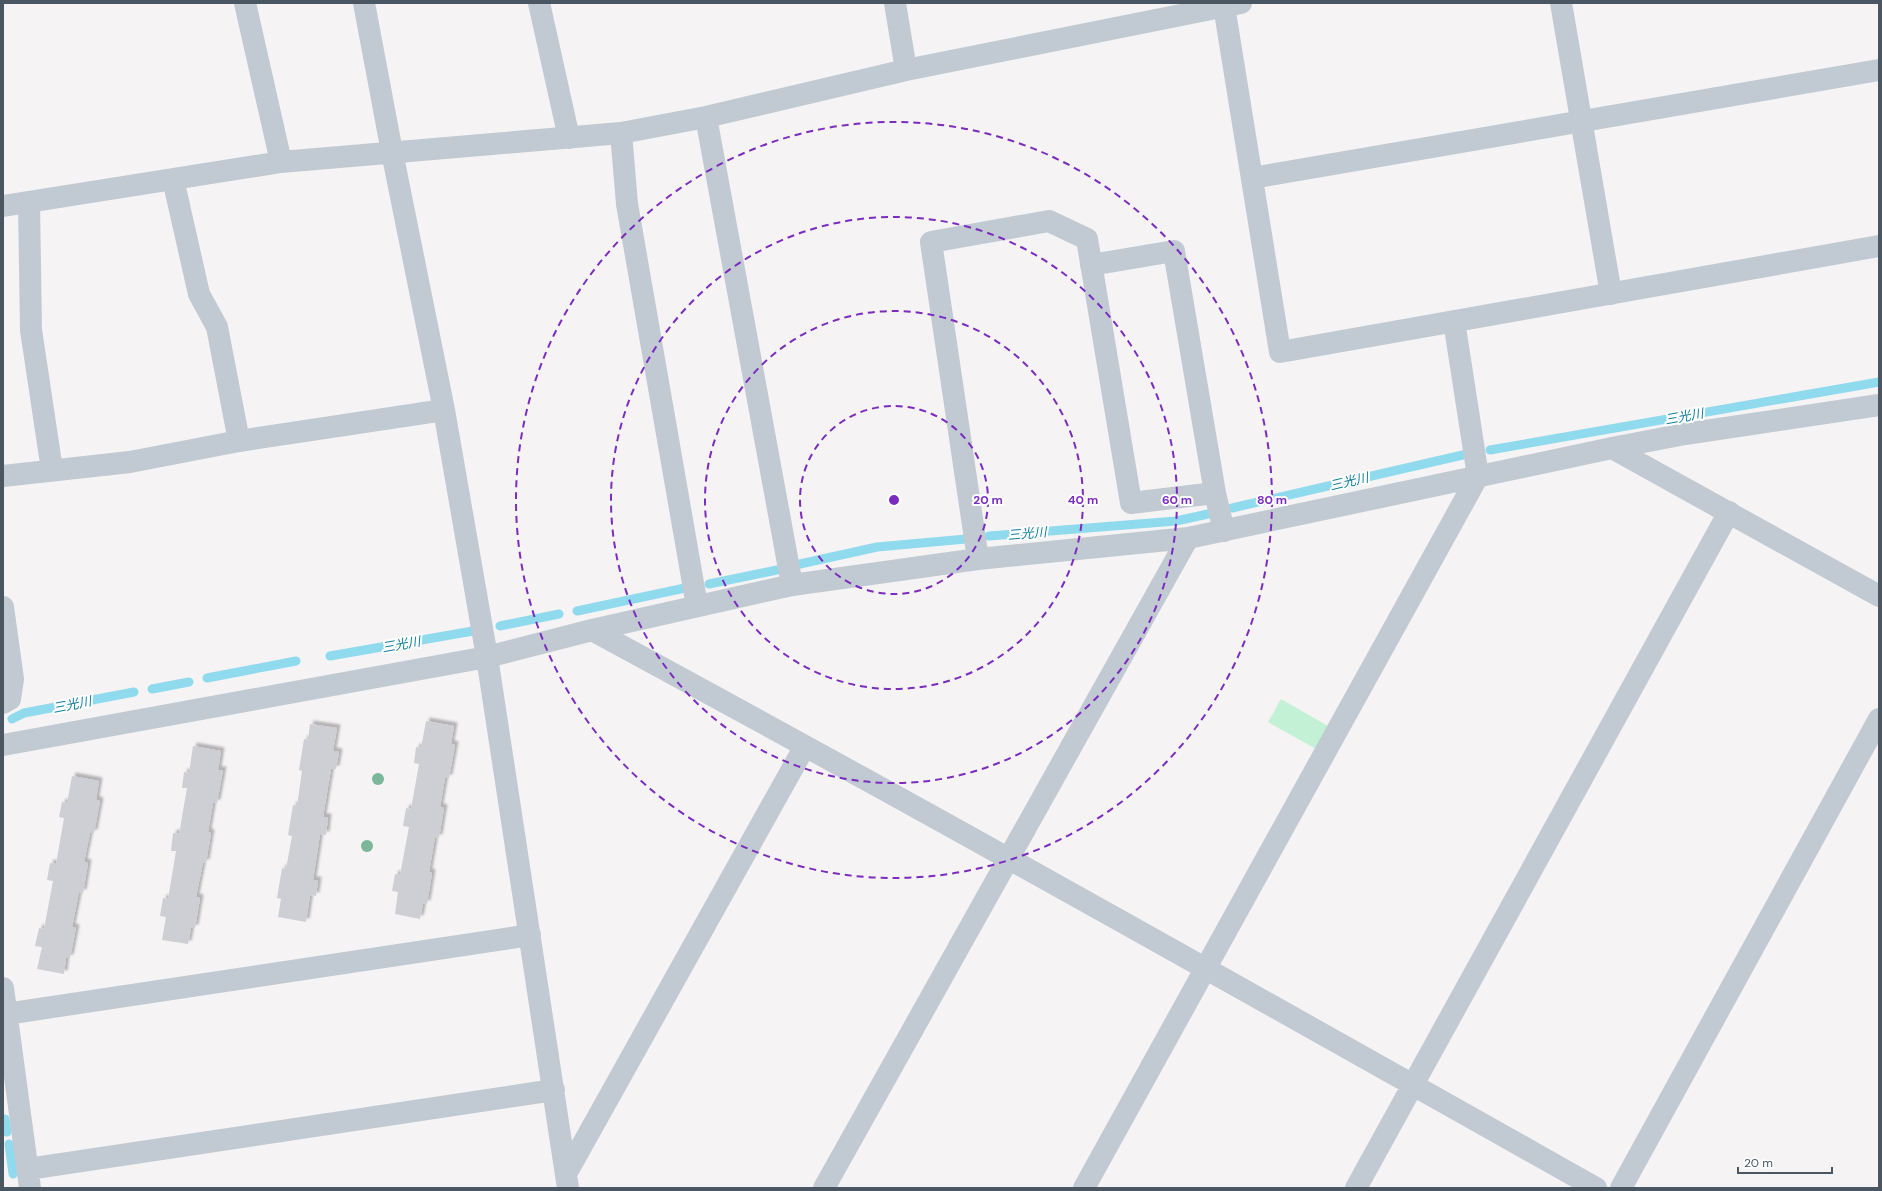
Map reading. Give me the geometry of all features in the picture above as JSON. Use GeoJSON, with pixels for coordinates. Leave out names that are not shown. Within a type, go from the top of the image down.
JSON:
{"type":"FeatureCollection","features":[{"type":"Feature","properties":{"kind":"street"},"geometry":{"type":"LineString","coordinates":[[245,3],[281,162]]}},
{"type":"Feature","properties":{"kind":"street"},"geometry":{"type":"LineString","coordinates":[[364,3],[392,152],[444,410],[487,657],[567,1181]]}},
{"type":"Feature","properties":{"kind":"street"},"geometry":{"type":"LineString","coordinates":[[539,3],[569,138]]}},
{"type":"Feature","properties":{"kind":"street"},"geometry":{"type":"LineString","coordinates":[[895,3],[906,70]]}},
{"type":"Feature","properties":{"kind":"street"},"geometry":{"type":"LineString","coordinates":[[1561,3],[1611,294]]}},
{"type":"Feature","properties":{"kind":"street"},"geometry":{"type":"LineString","coordinates":[[3,206],[281,162],[621,133],[706,118],[906,70],[1232,5],[1252,178],[1280,352],[1879,246]]}},
{"type":"Feature","properties":{"kind":"street"},"geometry":{"type":"LineString","coordinates":[[1252,178],[1580,120],[1879,70]]}},
{"type":"Feature","properties":{"kind":"street"},"geometry":{"type":"LineString","coordinates":[[706,118],[792,585]]}},
{"type":"Feature","properties":{"kind":"street"},"geometry":{"type":"LineString","coordinates":[[621,133],[628,204],[697,606]]}},
{"type":"Feature","properties":{"kind":"street"},"geometry":{"type":"LineString","coordinates":[[173,179],[199,294],[217,327],[239,441]]}},
{"type":"Feature","properties":{"kind":"street"},"geometry":{"type":"LineString","coordinates":[[29,202],[31,330],[52,470]]}},
{"type":"Feature","properties":{"kind":"street"},"geometry":{"type":"LineString","coordinates":[[978,559],[931,242],[1049,221],[1087,238],[1131,504],[1215,493]]}},
{"type":"Feature","properties":{"kind":"street"},"geometry":{"type":"LineString","coordinates":[[1091,265],[1174,250],[1215,493],[1224,531]]}},
{"type":"Feature","properties":{"kind":"street"},"geometry":{"type":"LineString","coordinates":[[1084,1188],[1478,469],[1454,321]]}},
{"type":"Feature","properties":{"kind":"street"},"geometry":{"type":"LineString","coordinates":[[3,745],[487,657],[592,630],[792,585],[978,559],[1188,538],[1224,531],[1478,469],[1612,448],[1685,434],[1879,405]]}},
{"type":"Feature","properties":{"kind":"street"},"geometry":{"type":"LineString","coordinates":[[3,476],[130,462],[239,441],[444,410]]}},
{"type":"Feature","properties":{"kind":"street"},"geometry":{"type":"LineString","coordinates":[[1612,448],[1879,596]]}},
{"type":"Feature","properties":{"kind":"street"},"geometry":{"type":"LineString","coordinates":[[1356,1188],[1729,512]]}},
{"type":"Feature","properties":{"kind":"street"},"geometry":{"type":"LineString","coordinates":[[824,1188],[1188,538]]}},
{"type":"Feature","properties":{"kind":"street"},"geometry":{"type":"LineString","coordinates":[[3,607],[13,678],[10,700],[3,703]]}},
{"type":"Feature","properties":{"kind":"street"},"geometry":{"type":"LineString","coordinates":[[592,630],[1008,858],[1596,1188]]}},
{"type":"Feature","properties":{"kind":"street"},"geometry":{"type":"LineString","coordinates":[[1621,1188],[1879,719]]}},
{"type":"Feature","properties":{"kind":"street"},"geometry":{"type":"LineString","coordinates":[[567,1181],[805,746]]}},
{"type":"Feature","properties":{"kind":"street"},"geometry":{"type":"LineString","coordinates":[[6,1014],[530,935]]}},
{"type":"Feature","properties":{"kind":"street"},"geometry":{"type":"LineString","coordinates":[[3,988],[29,1178],[554,1090]]}},
{"type":"Feature","properties":{"kind":"green space"},"geometry":{"type":"Polygon","coordinates":[[[1281,699],[1328,726],[1316,749],[1268,722],[1281,699]]]}},
{"type":"Feature","properties":{"kind":"building"},"geometry":{"type":"Polygon","coordinates":[[[426,721],[454,726],[451,744],[455,745],[449,778],[445,778],[440,807],[444,808],[439,838],[435,837],[429,872],[432,873],[427,904],[423,903],[420,919],[395,914],[398,892],[392,891],[395,874],[400,875],[409,827],[403,826],[406,808],[411,809],[419,764],[414,763],[416,747],[421,748],[426,721]]]}},
{"type":"Feature","properties":{"kind":"building"},"geometry":{"type":"Polygon","coordinates":[[[310,724],[337,728],[333,751],[339,752],[336,769],[331,769],[323,817],[328,817],[326,835],[320,834],[313,880],[318,880],[316,896],[310,895],[306,922],[278,917],[281,899],[277,898],[282,868],[286,869],[292,836],[288,835],[293,805],[297,806],[302,771],[299,770],[304,739],[308,740],[310,724]]]}},
{"type":"Feature","properties":{"kind":"building"},"geometry":{"type":"Polygon","coordinates":[[[193,746],[221,751],[218,770],[223,770],[217,803],[213,803],[208,832],[211,833],[206,863],[203,862],[196,897],[200,898],[195,928],[191,928],[188,944],[162,940],[166,917],[160,916],[163,898],[168,899],[176,851],[171,851],[173,833],[179,834],[187,788],[182,788],[184,772],[189,773],[193,746]]]}},
{"type":"Feature","properties":{"kind":"building"},"geometry":{"type":"Polygon","coordinates":[[[72,776],[99,781],[96,800],[100,801],[94,833],[90,833],[84,862],[88,863],[83,893],[79,892],[72,927],[76,928],[70,958],[66,958],[64,974],[37,969],[42,947],[35,946],[39,928],[44,929],[53,881],[47,880],[50,863],[56,864],[64,818],[59,817],[62,802],[67,803],[72,776]]]}},
{"type":"Feature","properties":{"kind":"waterway","name":"三光川"},"geometry":{"type":"LineString","coordinates":[[1490,450],[1879,382]]}},
{"type":"Feature","properties":{"kind":"waterway","name":"三光川"},"geometry":{"type":"LineString","coordinates":[[1232,508],[1467,454]]}},
{"type":"Feature","properties":{"kind":"waterway","name":"三光川"},"geometry":{"type":"LineString","coordinates":[[989,536],[1176,521],[1208,514]]}},
{"type":"Feature","properties":{"kind":"waterway","name":"三光川"},"geometry":{"type":"LineString","coordinates":[[800,564],[877,547],[966,539]]}},
{"type":"Feature","properties":{"kind":"waterway","name":"三光川"},"geometry":{"type":"LineString","coordinates":[[709,584],[777,570]]}},
{"type":"Feature","properties":{"kind":"waterway","name":"三光川"},"geometry":{"type":"LineString","coordinates":[[577,611],[685,588]]}},
{"type":"Feature","properties":{"kind":"waterway","name":"三光川"},"geometry":{"type":"LineString","coordinates":[[500,626],[559,614]]}},
{"type":"Feature","properties":{"kind":"waterway","name":"三光川"},"geometry":{"type":"LineString","coordinates":[[330,656],[473,631]]}},
{"type":"Feature","properties":{"kind":"waterway","name":"三光川"},"geometry":{"type":"LineString","coordinates":[[207,678],[296,661]]}},
{"type":"Feature","properties":{"kind":"waterway","name":"三光川"},"geometry":{"type":"LineString","coordinates":[[152,689],[189,682]]}},
{"type":"Feature","properties":{"kind":"waterway","name":"三光川"},"geometry":{"type":"LineString","coordinates":[[12,719],[24,713],[134,692]]}},
{"type":"Feature","properties":{"kind":"waterway","name":"三光川"},"geometry":{"type":"LineString","coordinates":[[5,1119],[7,1132]]}},
{"type":"Feature","properties":{"kind":"waterway","name":"三光川"},"geometry":{"type":"LineString","coordinates":[[9,1144],[13,1174]]}}]}
